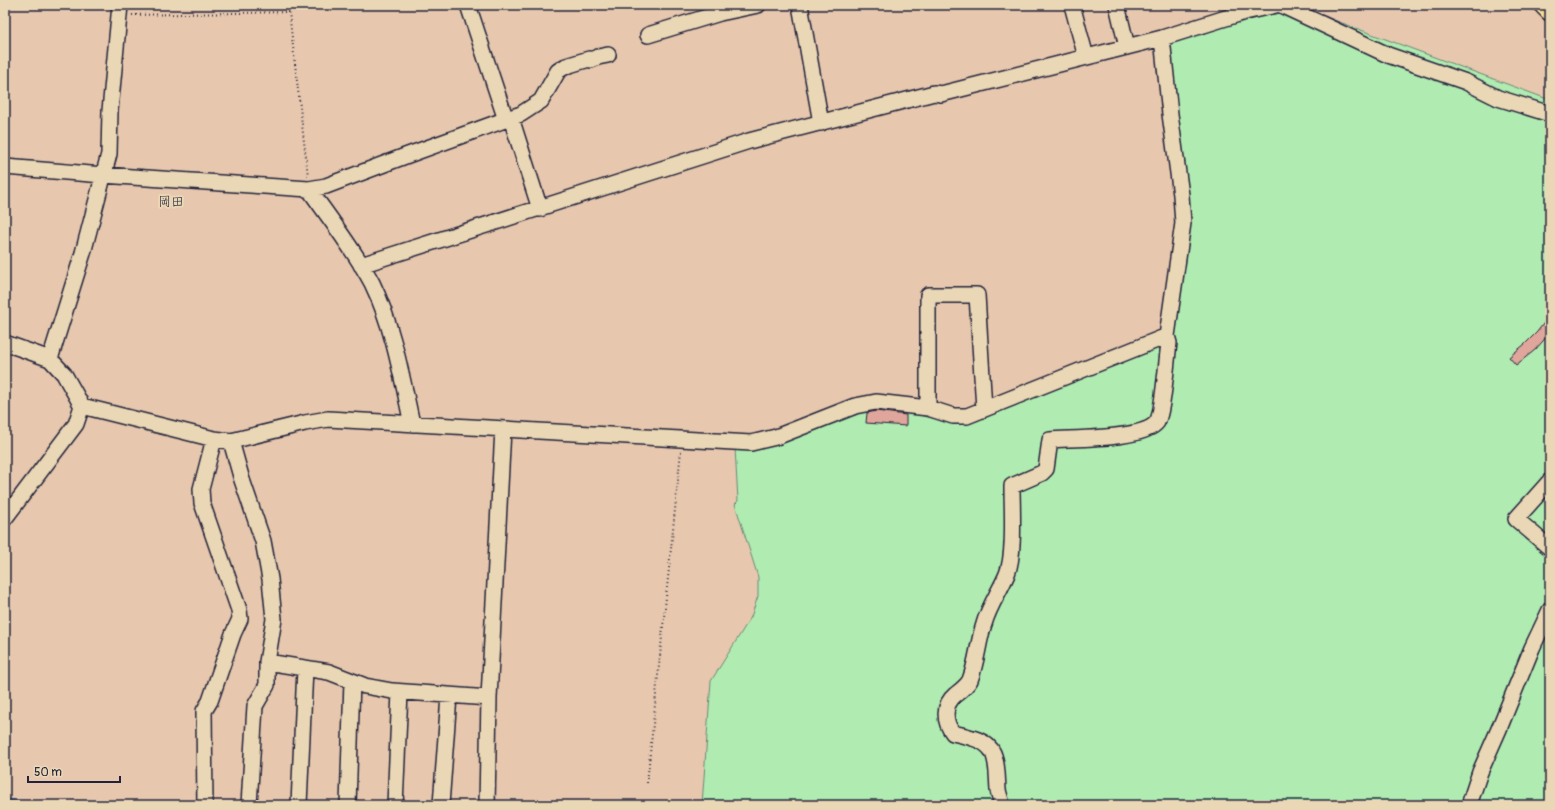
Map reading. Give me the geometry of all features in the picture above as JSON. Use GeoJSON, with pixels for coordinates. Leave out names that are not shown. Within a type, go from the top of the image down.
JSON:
{"type":"FeatureCollection","features":[{"type":"Feature","properties":{"kind":"main road"},"geometry":{"type":"LineString","coordinates":[[1544,5],[1550,11]]}},
{"type":"Feature","properties":{"kind":"street"},"geometry":{"type":"LineString","coordinates":[[468,5],[540,208]]}},
{"type":"Feature","properties":{"kind":"street"},"geometry":{"type":"LineString","coordinates":[[648,35],[720,13],[758,5]]}},
{"type":"Feature","properties":{"kind":"street"},"geometry":{"type":"LineString","coordinates":[[800,5],[821,123]]}},
{"type":"Feature","properties":{"kind":"street"},"geometry":{"type":"LineString","coordinates":[[1072,5],[1086,57]]}},
{"type":"Feature","properties":{"kind":"street"},"geometry":{"type":"LineString","coordinates":[[1117,5],[1127,47]]}},
{"type":"Feature","properties":{"kind":"street"},"geometry":{"type":"LineString","coordinates":[[361,265],[749,140],[821,123],[934,93],[941,94],[1127,47],[1162,38],[1245,12],[1276,5]]}},
{"type":"Feature","properties":{"kind":"street"},"geometry":{"type":"LineString","coordinates":[[1281,5],[1388,55],[1466,82],[1498,98],[1550,114]]}},
{"type":"Feature","properties":{"kind":"street"},"geometry":{"type":"LineString","coordinates":[[50,359],[83,253],[109,154],[110,111],[119,10]]}},
{"type":"Feature","properties":{"kind":"street"},"geometry":{"type":"LineString","coordinates":[[1002,805],[993,752],[985,744],[969,737],[952,733],[945,719],[948,705],[953,696],[969,683],[984,624],[993,602],[1008,573],[1012,553],[1012,486],[1042,473],[1046,469],[1050,440],[1130,435],[1147,430],[1157,422],[1160,411],[1169,343],[1167,336],[1182,223],[1181,195],[1162,38]]}},
{"type":"Feature","properties":{"kind":"street"},"geometry":{"type":"LineString","coordinates":[[5,167],[309,189],[326,186],[521,114],[541,101],[558,71],[566,66],[608,55]]}},
{"type":"Feature","properties":{"kind":"street"},"geometry":{"type":"LineString","coordinates":[[309,189],[361,265],[372,284],[385,316],[412,424]]}},
{"type":"Feature","properties":{"kind":"street"},"geometry":{"type":"LineString","coordinates":[[928,408],[928,295],[977,295],[984,409]]}},
{"type":"Feature","properties":{"kind":"street"},"geometry":{"type":"LineString","coordinates":[[5,343],[50,359],[64,374],[82,406],[214,439],[231,441],[328,419],[751,443],[782,434],[855,406],[876,402],[928,408],[953,416],[967,416],[1167,336]]}},
{"type":"Feature","properties":{"kind":"street"},"geometry":{"type":"LineString","coordinates":[[5,518],[76,424],[82,406]]}},
{"type":"Feature","properties":{"kind":"street"},"geometry":{"type":"LineString","coordinates":[[487,805],[490,698],[503,429]]}},
{"type":"Feature","properties":{"kind":"street"},"geometry":{"type":"LineString","coordinates":[[205,805],[204,710],[210,701],[233,634],[240,619],[233,588],[202,503],[201,489],[214,439]]}},
{"type":"Feature","properties":{"kind":"street"},"geometry":{"type":"LineString","coordinates":[[231,441],[242,480],[263,541],[270,579],[274,619],[267,662],[267,685],[255,706],[249,805]]}},
{"type":"Feature","properties":{"kind":"street"},"geometry":{"type":"LineString","coordinates":[[1550,481],[1516,520],[1550,548]]}},
{"type":"Feature","properties":{"kind":"street"},"geometry":{"type":"LineString","coordinates":[[1469,805],[1480,772],[1500,729],[1532,648],[1550,610]]}},
{"type":"Feature","properties":{"kind":"street"},"geometry":{"type":"LineString","coordinates":[[267,662],[329,672],[365,686],[400,692],[490,698]]}},
{"type":"Feature","properties":{"kind":"street"},"geometry":{"type":"LineString","coordinates":[[299,805],[305,668]]}},
{"type":"Feature","properties":{"kind":"street"},"geometry":{"type":"LineString","coordinates":[[348,805],[352,681]]}},
{"type":"Feature","properties":{"kind":"street"},"geometry":{"type":"LineString","coordinates":[[395,805],[400,692]]}},
{"type":"Feature","properties":{"kind":"street"},"geometry":{"type":"LineString","coordinates":[[441,805],[449,696]]}},
{"type":"Feature","properties":{"kind":"path"},"geometry":{"type":"LineString","coordinates":[[286,5],[289,12],[309,189]]}},
{"type":"Feature","properties":{"kind":"path"},"geometry":{"type":"LineString","coordinates":[[119,10],[289,12],[296,5]]}},
{"type":"Feature","properties":{"kind":"path"},"geometry":{"type":"LineString","coordinates":[[647,783],[682,440]]}},
{"type":"Feature","properties":{"kind":"green space"},"geometry":{"type":"Polygon","coordinates":[[[1299,7],[1550,100],[1550,805],[702,805],[711,681],[751,617],[758,596],[758,577],[735,504],[738,501],[735,448],[832,413],[883,407],[951,422],[1160,344],[1189,214],[1168,48],[1170,43],[1271,10],[1299,7]]]}},
{"type":"Feature","properties":{"kind":"building"},"geometry":{"type":"Polygon","coordinates":[[[1550,315],[1550,333],[1535,350],[1516,365],[1509,357],[1537,332],[1550,315]]]}},
{"type":"Feature","properties":{"kind":"building"},"geometry":{"type":"Polygon","coordinates":[[[876,411],[906,415],[906,426],[866,423],[867,413],[876,411]]]}},
{"type":"Feature","properties":{"kind":"waterway"},"geometry":{"type":"LineString","coordinates":[[5,800],[34,805]]}},
{"type":"Feature","properties":{"kind":"district","name":"岡田"},"geometry":{"type":"Point","coordinates":[171,202]}}]}
